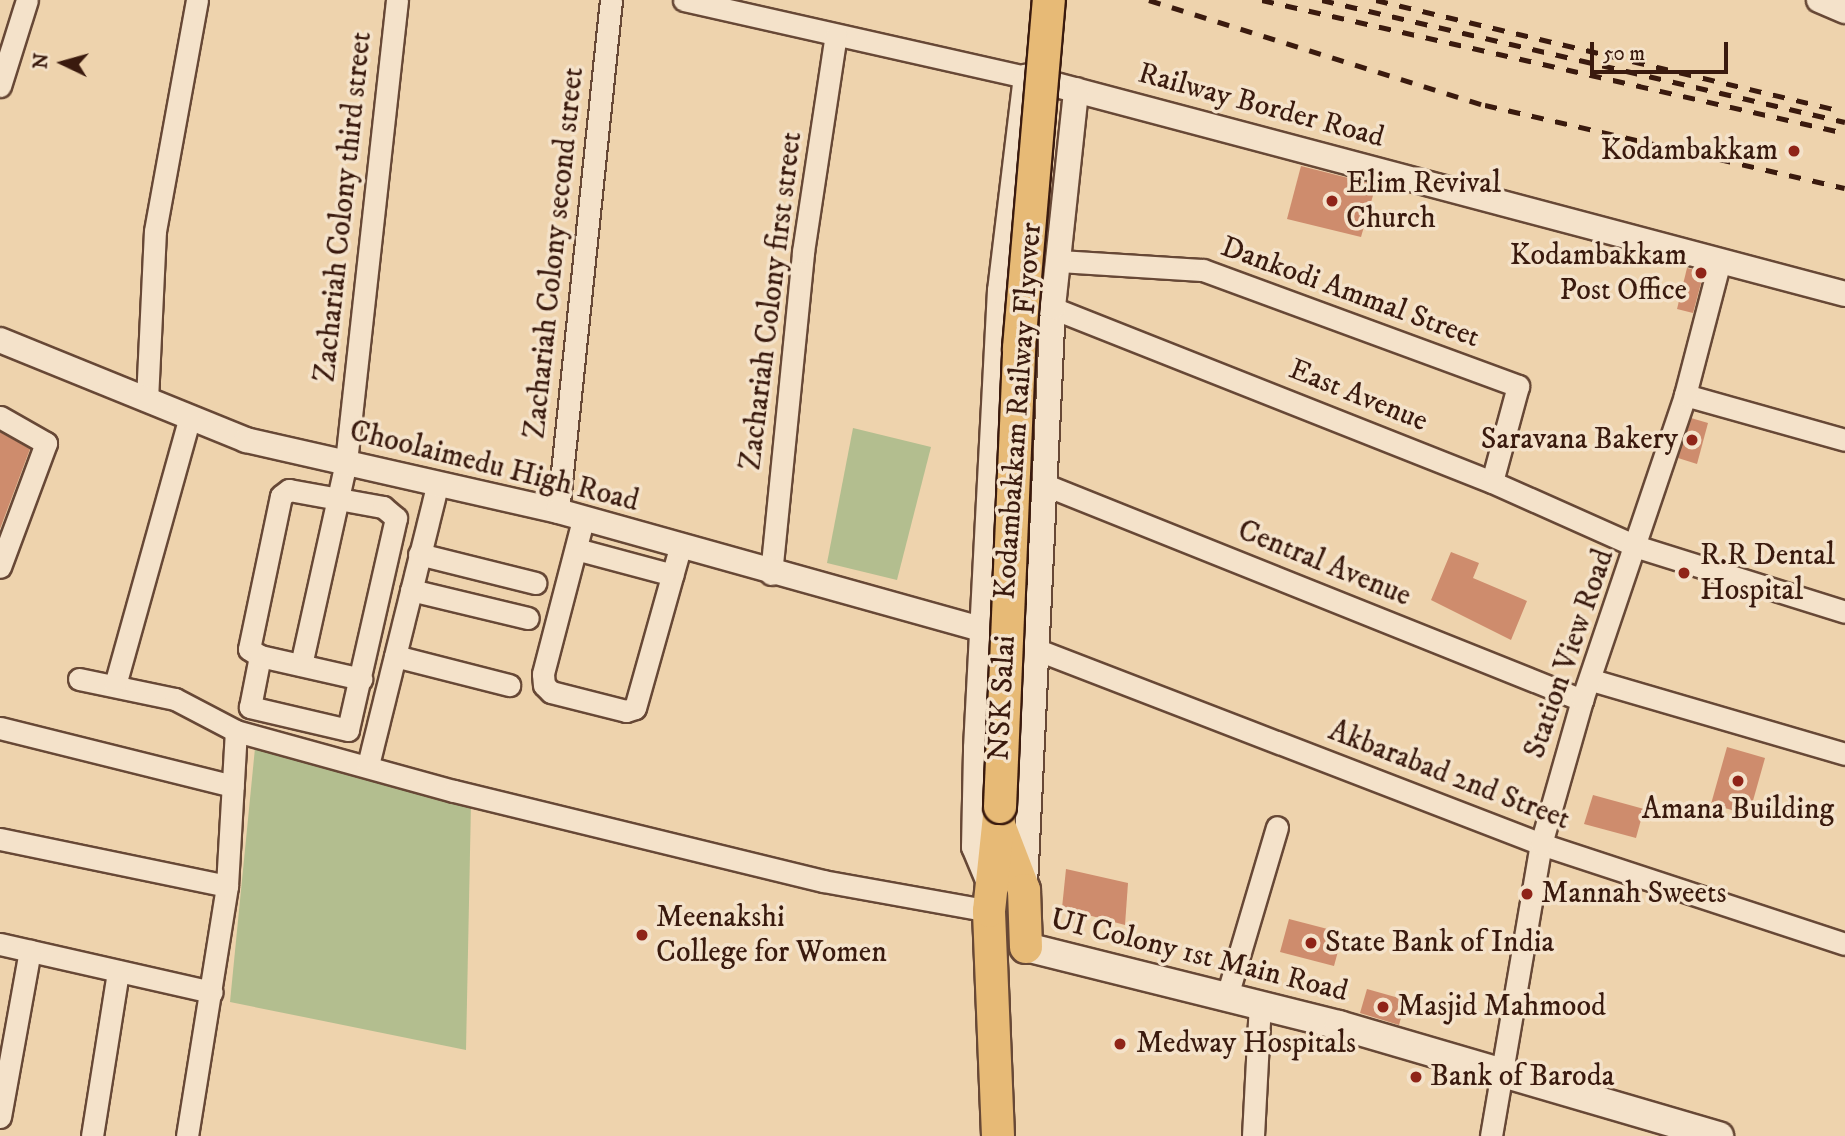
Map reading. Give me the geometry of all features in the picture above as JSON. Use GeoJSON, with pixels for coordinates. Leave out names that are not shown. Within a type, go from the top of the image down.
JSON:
{"type":"FeatureCollection","features":[{"type":"Feature","properties":{"kind":"main road","name":"Kodambakkam Railway Flyover"},"geometry":{"type":"LineString","coordinates":[[998,1136],[989,898],[999,815],[1018,362],[1049,0]]}},
{"type":"Feature","properties":{"kind":"main road","name":"Kodambakkam Railway Flyover"},"geometry":{"type":"LineString","coordinates":[[999,815],[1024,890],[1026,947]]}},
{"type":"Feature","properties":{"kind":"main road","name":"UI Colony 1st Main Road"},"geometry":{"type":"LineString","coordinates":[[1026,947],[1260,1004],[1719,1136]]}},
{"type":"Feature","properties":{"kind":"street"},"geometry":{"type":"LineString","coordinates":[[0,86],[27,0]]}},
{"type":"Feature","properties":{"kind":"street"},"geometry":{"type":"LineString","coordinates":[[147,400],[155,231],[197,0]]}},
{"type":"Feature","properties":{"kind":"street","name":"Zachariah Colony third street"},"geometry":{"type":"LineString","coordinates":[[301,665],[346,461],[397,0]]}},
{"type":"Feature","properties":{"kind":"street","name":"Zachariah Colony second street"},"geometry":{"type":"LineString","coordinates":[[558,512],[611,0]]}},
{"type":"Feature","properties":{"kind":"street"},"geometry":{"type":"LineString","coordinates":[[79,679],[175,699],[236,731],[823,881],[989,898],[974,847],[981,629],[1000,291],[1026,77],[684,0]]}},
{"type":"Feature","properties":{"kind":"street","name":"Zachariah Colony first street"},"geometry":{"type":"LineString","coordinates":[[771,574],[803,252],[836,35]]}},
{"type":"Feature","properties":{"kind":"street","name":"Railway Border Road"},"geometry":{"type":"LineString","coordinates":[[1026,77],[1845,294]]}},
{"type":"Feature","properties":{"kind":"street","name":"NSK Salai"},"geometry":{"type":"LineString","coordinates":[[1024,890],[1053,307],[1076,90]]}},
{"type":"Feature","properties":{"kind":"street","name":"Dankodi Ammal Street"},"geometry":{"type":"LineString","coordinates":[[1058,261],[1203,270],[1518,386],[1492,482]]}},
{"type":"Feature","properties":{"kind":"street","name":"Station View Road"},"geometry":{"type":"LineString","coordinates":[[1490,1136],[1541,844],[1582,700],[1592,680],[1638,547],[1685,395],[1720,261]]}},
{"type":"Feature","properties":{"kind":"street","name":"East Avenue"},"geometry":{"type":"LineString","coordinates":[[1000,291],[1053,307],[1492,482],[1638,547],[1845,612]]}},
{"type":"Feature","properties":{"kind":"street","name":"Choolaimedu High Road"},"geometry":{"type":"LineString","coordinates":[[1,344],[246,440],[346,461],[437,487],[558,512],[771,574],[981,629]]}},
{"type":"Feature","properties":{"kind":"street"},"geometry":{"type":"LineString","coordinates":[[1685,395],[1845,440]]}},
{"type":"Feature","properties":{"kind":"street"},"geometry":{"type":"LineString","coordinates":[[0,417],[46,443],[0,567]]}},
{"type":"Feature","properties":{"kind":"street"},"geometry":{"type":"LineString","coordinates":[[115,685],[190,417]]}},
{"type":"Feature","properties":{"kind":"street","name":"Central Avenue"},"geometry":{"type":"LineString","coordinates":[[1043,484],[1582,700]]}},
{"type":"Feature","properties":{"kind":"street"},"geometry":{"type":"LineString","coordinates":[[368,765],[437,487]]}},
{"type":"Feature","properties":{"kind":"street"},"geometry":{"type":"LineString","coordinates":[[260,656],[250,707],[294,720],[348,730],[361,679],[396,518],[383,507],[289,490],[281,496],[249,649],[260,656],[361,679]]}},
{"type":"Feature","properties":{"kind":"street"},"geometry":{"type":"LineString","coordinates":[[583,520],[543,674],[544,685],[551,692],[626,711],[635,708],[680,548]]}},
{"type":"Feature","properties":{"kind":"street"},"geometry":{"type":"LineString","coordinates":[[576,549],[673,575]]}},
{"type":"Feature","properties":{"kind":"street"},"geometry":{"type":"LineString","coordinates":[[419,554],[535,583]]}},
{"type":"Feature","properties":{"kind":"street"},"geometry":{"type":"LineString","coordinates":[[411,590],[528,618]]}},
{"type":"Feature","properties":{"kind":"street","name":"Akbarabad 2nd Street"},"geometry":{"type":"LineString","coordinates":[[1038,650],[1541,844],[1845,944]]}},
{"type":"Feature","properties":{"kind":"street"},"geometry":{"type":"LineString","coordinates":[[395,656],[509,685]]}},
{"type":"Feature","properties":{"kind":"street"},"geometry":{"type":"LineString","coordinates":[[1592,680],[1845,754]]}},
{"type":"Feature","properties":{"kind":"street"},"geometry":{"type":"LineString","coordinates":[[288,745],[294,720]]}},
{"type":"Feature","properties":{"kind":"street"},"geometry":{"type":"LineString","coordinates":[[0,728],[233,786]]}},
{"type":"Feature","properties":{"kind":"street"},"geometry":{"type":"LineString","coordinates":[[187,1136],[227,886],[236,731]]}},
{"type":"Feature","properties":{"kind":"street"},"geometry":{"type":"LineString","coordinates":[[1227,996],[1277,828]]}},
{"type":"Feature","properties":{"kind":"street"},"geometry":{"type":"LineString","coordinates":[[0,839],[227,886]]}},
{"type":"Feature","properties":{"kind":"street"},"geometry":{"type":"LineString","coordinates":[[0,944],[212,992]]}},
{"type":"Feature","properties":{"kind":"street"},"geometry":{"type":"LineString","coordinates":[[0,1117],[30,951]]}},
{"type":"Feature","properties":{"kind":"street"},"geometry":{"type":"LineString","coordinates":[[92,1136],[118,971]]}},
{"type":"Feature","properties":{"kind":"street"},"geometry":{"type":"LineString","coordinates":[[1253,1136],[1260,1004]]}},
{"type":"Feature","properties":{"kind":"green space"},"geometry":{"type":"Polygon","coordinates":[[[853,428],[931,447],[897,580],[827,563],[853,428]]]}},
{"type":"Feature","properties":{"kind":"green space"},"geometry":{"type":"Polygon","coordinates":[[[255,748],[471,803],[466,1050],[230,1002],[255,748]]]}},
{"type":"Feature","properties":{"kind":"building","name":"Elim Revival Church"},"geometry":{"type":"Polygon","coordinates":[[[1301,166],[1376,185],[1361,237],[1287,219],[1301,166]]]}},
{"type":"Feature","properties":{"kind":"building"},"geometry":{"type":"Polygon","coordinates":[[[1687,268],[1704,272],[1693,313],[1677,309],[1687,268]]]}},
{"type":"Feature","properties":{"kind":"building","name":"Saravana Bakery"},"geometry":{"type":"Polygon","coordinates":[[[1691,418],[1708,423],[1697,464],[1678,458],[1691,418]]]}},
{"type":"Feature","properties":{"kind":"building"},"geometry":{"type":"Polygon","coordinates":[[[0,432],[30,449],[0,529],[0,432]]]}},
{"type":"Feature","properties":{"kind":"building"},"geometry":{"type":"Polygon","coordinates":[[[1451,552],[1479,563],[1473,578],[1527,601],[1511,640],[1431,600],[1451,552]]]}},
{"type":"Feature","properties":{"kind":"building","name":"Amana Building"},"geometry":{"type":"Polygon","coordinates":[[[1727,747],[1765,758],[1749,815],[1711,804],[1727,747]]]}},
{"type":"Feature","properties":{"kind":"building"},"geometry":{"type":"Polygon","coordinates":[[[1593,795],[1644,809],[1636,838],[1584,824],[1593,795]]]}},
{"type":"Feature","properties":{"kind":"building"},"geometry":{"type":"Polygon","coordinates":[[[1066,869],[1128,883],[1125,925],[1062,908],[1066,869]]]}},
{"type":"Feature","properties":{"kind":"building","name":"State Bank of India"},"geometry":{"type":"Polygon","coordinates":[[[1289,919],[1343,933],[1334,966],[1280,952],[1289,919]]]}},
{"type":"Feature","properties":{"kind":"building","name":"Masjid Mahmood"},"geometry":{"type":"Polygon","coordinates":[[[1367,989],[1406,1000],[1399,1025],[1360,1013],[1367,989]]]}},
{"type":"Feature","properties":{"kind":"railway"},"geometry":{"type":"LineString","coordinates":[[1149,0],[1485,105],[1845,188]]}},
{"type":"Feature","properties":{"kind":"railway"},"geometry":{"type":"LineString","coordinates":[[1262,0],[1845,133]]}},
{"type":"Feature","properties":{"kind":"railway"},"geometry":{"type":"LineString","coordinates":[[1322,0],[1845,122]]}},
{"type":"Feature","properties":{"kind":"railway"},"geometry":{"type":"LineString","coordinates":[[1376,0],[1838,110]]}},
{"type":"Feature","properties":{"kind":"place","name":"Kodambakkam"},"geometry":{"type":"Point","coordinates":[1794,151]}},
{"type":"Feature","properties":{"kind":"place","name":"Elim Revival Church"},"geometry":{"type":"Point","coordinates":[1332,201]}},
{"type":"Feature","properties":{"kind":"place","name":"Kodambakkam Post Office"},"geometry":{"type":"Point","coordinates":[1701,273]}},
{"type":"Feature","properties":{"kind":"place","name":"Saravana Bakery"},"geometry":{"type":"Point","coordinates":[1692,440]}},
{"type":"Feature","properties":{"kind":"place","name":"R.R Dental Hospital"},"geometry":{"type":"Point","coordinates":[1684,573]}},
{"type":"Feature","properties":{"kind":"place","name":"Amana Building"},"geometry":{"type":"Point","coordinates":[1738,781]}},
{"type":"Feature","properties":{"kind":"place","name":"Mannah Sweets"},"geometry":{"type":"Point","coordinates":[1527,894]}},
{"type":"Feature","properties":{"kind":"place","name":"Meenakshi College for Women"},"geometry":{"type":"Point","coordinates":[642,935]}},
{"type":"Feature","properties":{"kind":"place","name":"State Bank of India"},"geometry":{"type":"Point","coordinates":[1311,943]}},
{"type":"Feature","properties":{"kind":"place","name":"Masjid Mahmood"},"geometry":{"type":"Point","coordinates":[1383,1007]}},
{"type":"Feature","properties":{"kind":"place","name":"Medway Hospitals"},"geometry":{"type":"Point","coordinates":[1120,1044]}},
{"type":"Feature","properties":{"kind":"place","name":"Bank of Baroda"},"geometry":{"type":"Point","coordinates":[1416,1077]}}]}
